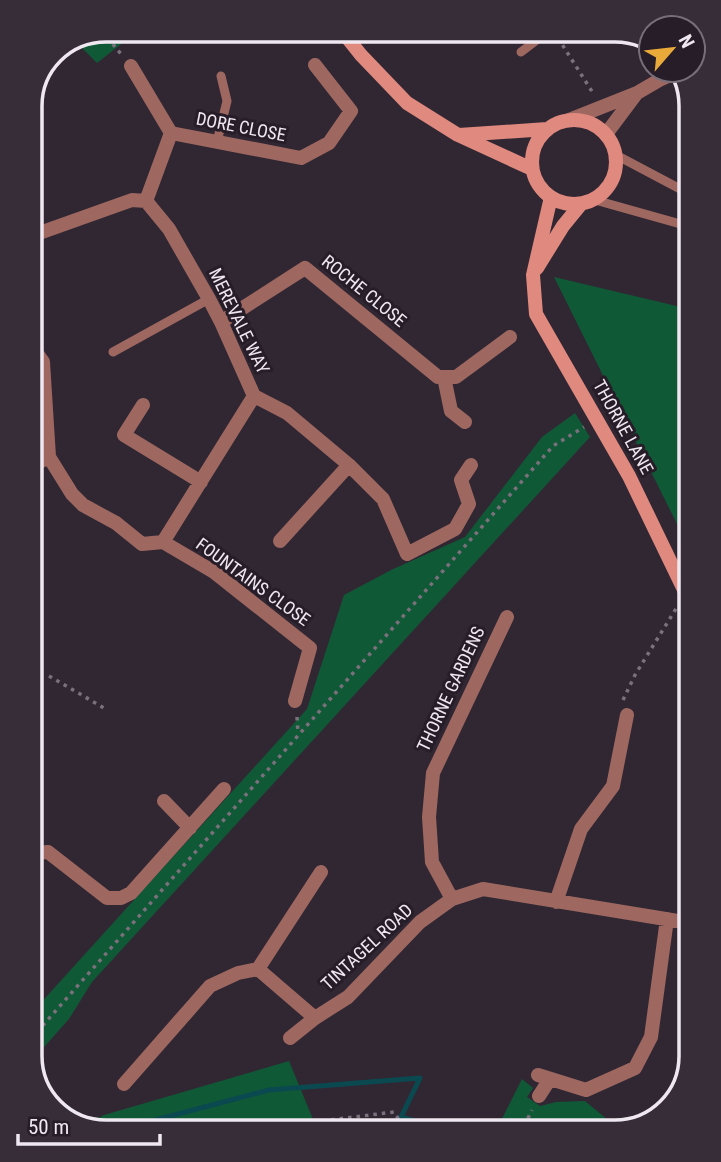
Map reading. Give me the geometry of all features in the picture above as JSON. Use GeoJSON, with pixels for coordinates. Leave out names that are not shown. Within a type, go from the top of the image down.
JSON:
{"type":"FeatureCollection","features":[{"type":"Feature","properties":{"kind":"street"},"geometry":{"type":"LineString","coordinates":[[351,42],[407,103],[458,135],[532,169]]}},
{"type":"Feature","properties":{"kind":"street","name":"DORE CLOSE"},"geometry":{"type":"LineString","coordinates":[[131,66],[171,133],[301,158],[329,143],[351,111],[315,65]]}},
{"type":"Feature","properties":{"kind":"street"},"geometry":{"type":"LineString","coordinates":[[588,202],[570,205],[542,190],[532,169],[532,154],[538,141],[547,129],[557,123],[655,84]]}},
{"type":"Feature","properties":{"kind":"street"},"geometry":{"type":"LineString","coordinates":[[606,134],[637,93]]}},
{"type":"Feature","properties":{"kind":"street"},"geometry":{"type":"LineString","coordinates":[[533,275],[563,226],[588,202],[606,191],[617,167],[617,155],[606,134],[595,125],[582,120],[569,120]]}},
{"type":"Feature","properties":{"kind":"street"},"geometry":{"type":"LineString","coordinates":[[458,135],[547,129]]}},
{"type":"Feature","properties":{"kind":"street","name":"DORE CLOSE"},"geometry":{"type":"LineString","coordinates":[[146,201],[171,133]]}},
{"type":"Feature","properties":{"kind":"street","name":"THORNE LANE"},"geometry":{"type":"LineString","coordinates":[[551,197],[533,275],[536,314],[629,476],[679,581]]}},
{"type":"Feature","properties":{"kind":"street"},"geometry":{"type":"LineString","coordinates":[[42,232],[132,200],[146,201]]}},
{"type":"Feature","properties":{"kind":"street","name":"MEREVALE WAY"},"geometry":{"type":"LineString","coordinates":[[146,201],[169,229],[209,299],[254,396],[163,542]]}},
{"type":"Feature","properties":{"kind":"street","name":"ROCHE CLOSE"},"geometry":{"type":"LineString","coordinates":[[221,322],[305,268],[438,377],[444,377]]}},
{"type":"Feature","properties":{"kind":"street"},"geometry":{"type":"LineString","coordinates":[[465,422],[451,411],[444,377],[456,377],[510,337]]}},
{"type":"Feature","properties":{"kind":"street"},"geometry":{"type":"LineString","coordinates":[[42,361],[49,457],[72,494],[83,505],[116,523],[142,544],[163,542]]}},
{"type":"Feature","properties":{"kind":"street"},"geometry":{"type":"LineString","coordinates":[[254,396],[287,413],[349,464],[383,499],[407,554],[454,529],[469,504],[461,480],[471,465]]}},
{"type":"Feature","properties":{"kind":"street"},"geometry":{"type":"LineString","coordinates":[[143,405],[124,435],[201,482]]}},
{"type":"Feature","properties":{"kind":"street"},"geometry":{"type":"LineString","coordinates":[[42,460],[49,457]]}},
{"type":"Feature","properties":{"kind":"street"},"geometry":{"type":"LineString","coordinates":[[280,541],[349,464]]}},
{"type":"Feature","properties":{"kind":"street","name":"FOUNTAINS CLOSE"},"geometry":{"type":"LineString","coordinates":[[163,542],[214,572],[310,648],[295,701]]}},
{"type":"Feature","properties":{"kind":"street","name":"THORNE GARDENS"},"geometry":{"type":"LineString","coordinates":[[452,899],[432,862],[429,817],[433,773],[507,617]]}},
{"type":"Feature","properties":{"kind":"street"},"geometry":{"type":"LineString","coordinates":[[556,901],[581,829],[612,786],[627,715]]}},
{"type":"Feature","properties":{"kind":"street"},"geometry":{"type":"LineString","coordinates":[[42,852],[48,852],[107,898],[121,898],[131,893],[224,789]]}},
{"type":"Feature","properties":{"kind":"street"},"geometry":{"type":"LineString","coordinates":[[164,802],[190,828]]}},
{"type":"Feature","properties":{"kind":"street"},"geometry":{"type":"LineString","coordinates":[[124,1084],[210,986],[238,973],[258,969],[321,872]]}},
{"type":"Feature","properties":{"kind":"street","name":"TINTAGEL ROAD"},"geometry":{"type":"LineString","coordinates":[[290,1038],[348,997],[420,922],[452,899],[483,889],[679,921]]}},
{"type":"Feature","properties":{"kind":"street"},"geometry":{"type":"LineString","coordinates":[[539,1096],[544,1077],[586,1090],[635,1068],[651,1037],[667,919]]}},
{"type":"Feature","properties":{"kind":"street"},"geometry":{"type":"LineString","coordinates":[[258,969],[315,1018]]}},
{"type":"Feature","properties":{"kind":"lane"},"geometry":{"type":"LineString","coordinates":[[521,52],[535,42]]}},
{"type":"Feature","properties":{"kind":"lane"},"geometry":{"type":"LineString","coordinates":[[217,142],[227,101],[221,76]]}},
{"type":"Feature","properties":{"kind":"lane"},"geometry":{"type":"LineString","coordinates":[[617,155],[679,188]]}},
{"type":"Feature","properties":{"kind":"lane"},"geometry":{"type":"LineString","coordinates":[[588,202],[679,224]]}},
{"type":"Feature","properties":{"kind":"lane"},"geometry":{"type":"LineString","coordinates":[[113,352],[209,299]]}},
{"type":"Feature","properties":{"kind":"path"},"geometry":{"type":"LineString","coordinates":[[111,42],[131,66]]}},
{"type":"Feature","properties":{"kind":"path"},"geometry":{"type":"LineString","coordinates":[[558,42],[601,107]]}},
{"type":"Feature","properties":{"kind":"path"},"geometry":{"type":"LineString","coordinates":[[42,1026],[553,446],[597,420]]}},
{"type":"Feature","properties":{"kind":"path"},"geometry":{"type":"LineString","coordinates":[[627,715],[622,700],[679,607]]}},
{"type":"Feature","properties":{"kind":"path"},"geometry":{"type":"LineString","coordinates":[[42,673],[104,708]]}},
{"type":"Feature","properties":{"kind":"path"},"geometry":{"type":"LineString","coordinates":[[326,1120],[394,1112],[399,1120]]}},
{"type":"Feature","properties":{"kind":"green space"},"geometry":{"type":"Polygon","coordinates":[[[124,42],[97,63],[81,47],[93,43],[124,42]]]}},
{"type":"Feature","properties":{"kind":"green space"},"geometry":{"type":"Polygon","coordinates":[[[554,277],[679,307],[679,528],[554,277]]]}},
{"type":"Feature","properties":{"kind":"green space"},"geometry":{"type":"Polygon","coordinates":[[[575,413],[590,437],[92,982],[69,1019],[42,1049],[42,1001],[307,709],[344,595],[391,570],[465,537],[542,437],[575,413]]]}},
{"type":"Feature","properties":{"kind":"green space"},"geometry":{"type":"Polygon","coordinates":[[[289,1061],[313,1120],[96,1119],[289,1061]]]}},
{"type":"Feature","properties":{"kind":"green space"},"geometry":{"type":"Polygon","coordinates":[[[522,1079],[533,1088],[527,1097],[540,1106],[556,1102],[585,1101],[608,1120],[502,1120],[522,1079]]]}},
{"type":"Feature","properties":{"kind":"waterway"},"geometry":{"type":"LineString","coordinates":[[155,1120],[269,1090],[420,1078],[401,1117],[412,1120]]}}]}
